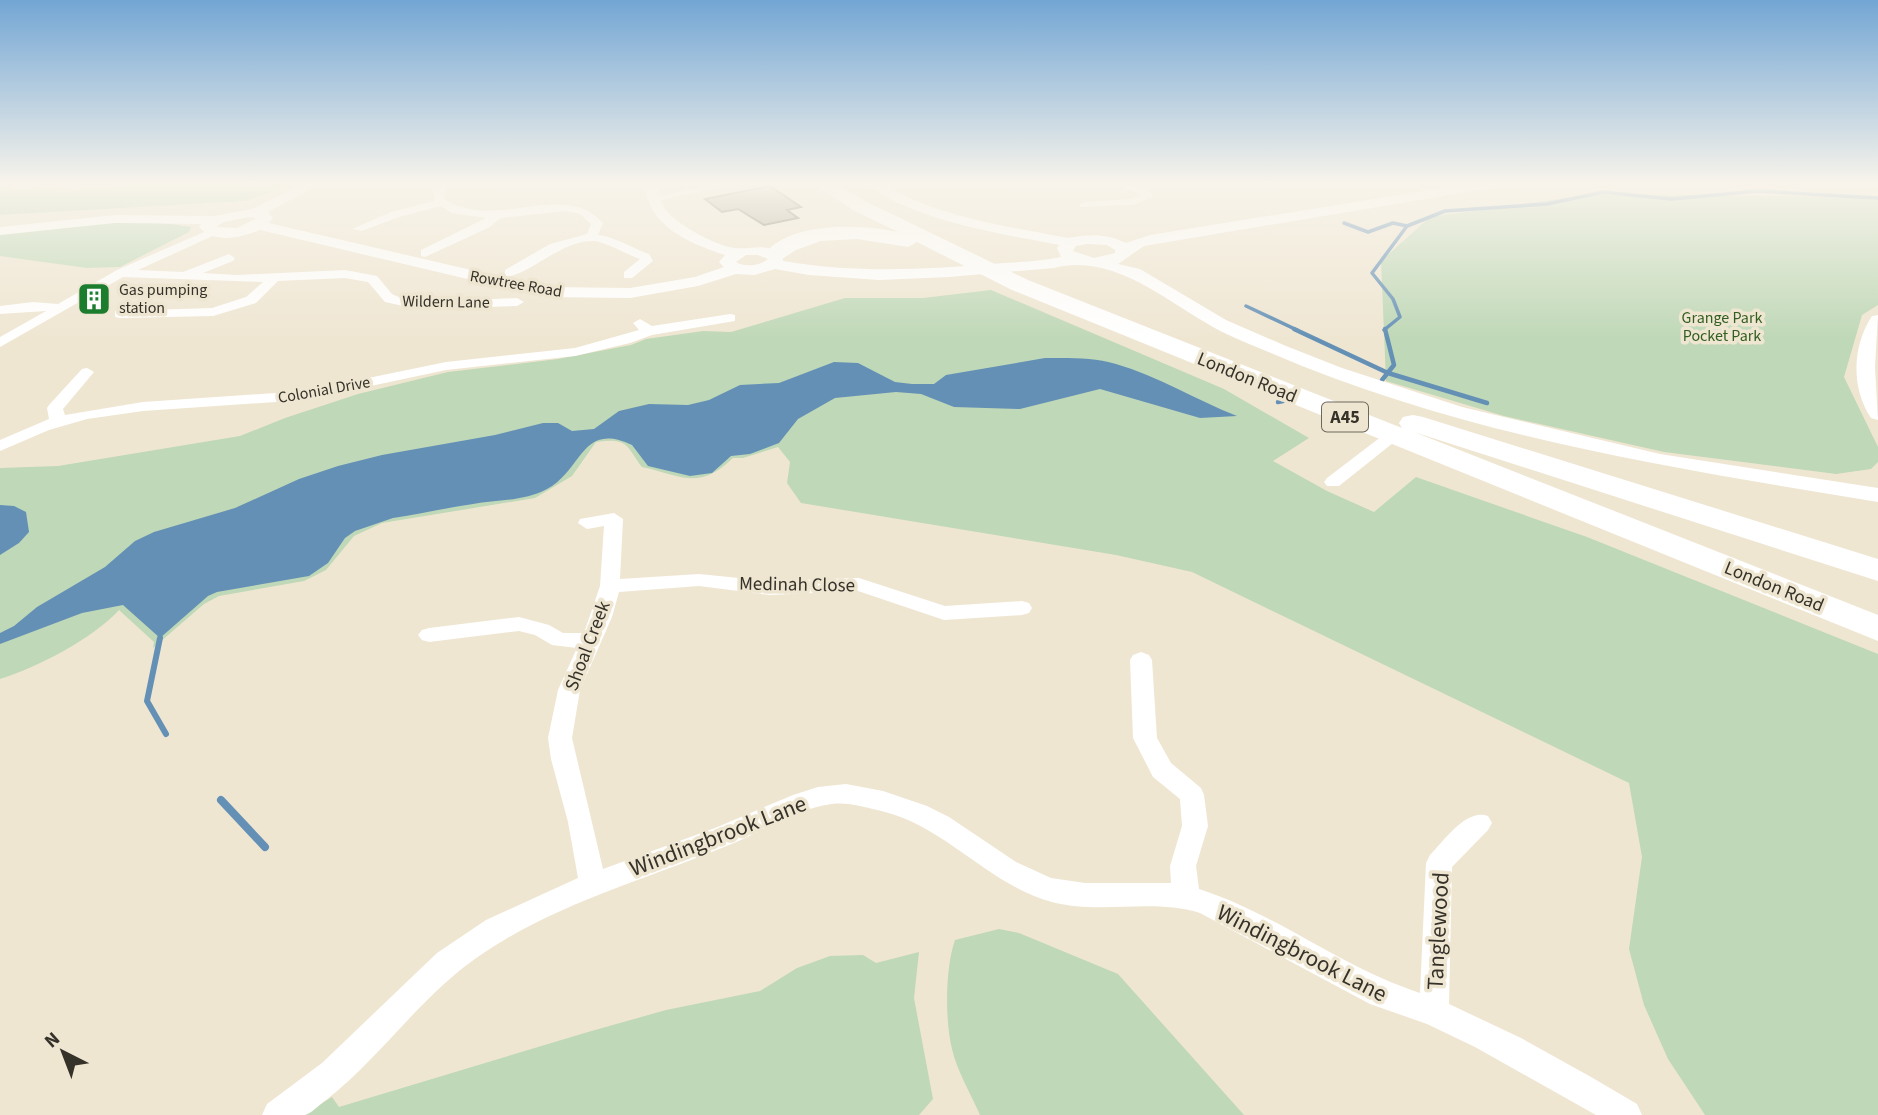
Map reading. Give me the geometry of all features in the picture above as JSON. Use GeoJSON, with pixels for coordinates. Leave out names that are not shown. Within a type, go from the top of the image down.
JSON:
{"type":"FeatureCollection","features":[{"type":"Feature","properties":{"kind":"highway"},"geometry":{"type":"LineString","coordinates":[[775,260],[783,248],[806,239],[835,235]]}},
{"type":"Feature","properties":{"kind":"highway"},"geometry":{"type":"LineString","coordinates":[[883,235],[910,241],[1020,285]]}},
{"type":"Feature","properties":{"kind":"highway","name":"London Road"},"geometry":{"type":"LineString","coordinates":[[919,235],[1020,285],[1878,605]]}},
{"type":"Feature","properties":{"kind":"highway","name":"London Road"},"geometry":{"type":"LineString","coordinates":[[953,235],[1065,286],[1398,428],[1878,629]]}},
{"type":"Feature","properties":{"kind":"highway","name":"A45"},"geometry":{"type":"LineString","coordinates":[[1398,428],[1878,570]]}},
{"type":"Feature","properties":{"kind":"street"},"geometry":{"type":"LineString","coordinates":[[0,344],[121,273],[196,235]]}},
{"type":"Feature","properties":{"kind":"street","name":"Rowtree Road"},"geometry":{"type":"LineString","coordinates":[[319,235],[544,292],[630,293],[698,281],[736,261]]}},
{"type":"Feature","properties":{"kind":"street"},"geometry":{"type":"LineString","coordinates":[[425,253],[459,235]]}},
{"type":"Feature","properties":{"kind":"street"},"geometry":{"type":"LineString","coordinates":[[694,235],[736,261],[761,250],[775,260],[836,274],[930,274],[1054,263],[1078,255]]}},
{"type":"Feature","properties":{"kind":"street"},"geometry":{"type":"LineString","coordinates":[[1011,235],[1078,255],[1127,259],[1150,240]]}},
{"type":"Feature","properties":{"kind":"street"},"geometry":{"type":"LineString","coordinates":[[1078,255],[1081,240],[1150,240],[1181,235]]}},
{"type":"Feature","properties":{"kind":"street"},"geometry":{"type":"LineString","coordinates":[[1153,283],[1142,259],[1145,250],[1175,236]]}},
{"type":"Feature","properties":{"kind":"street"},"geometry":{"type":"LineString","coordinates":[[508,273],[547,250],[592,238],[612,242],[626,251],[645,257],[647,261],[634,272],[659,270]]}},
{"type":"Feature","properties":{"kind":"street"},"geometry":{"type":"LineString","coordinates":[[1104,240],[1117,244],[1127,259],[1153,283],[1220,324],[1279,351],[1335,372],[1455,411],[1580,443],[1660,460],[1854,489],[1878,495]]}},
{"type":"Feature","properties":{"kind":"street"},"geometry":{"type":"LineString","coordinates":[[698,281],[715,264],[714,252],[706,242]]}},
{"type":"Feature","properties":{"kind":"street","name":"Wildern Lane"},"geometry":{"type":"LineString","coordinates":[[186,276],[229,258]]}},
{"type":"Feature","properties":{"kind":"street","name":"Wildern Lane"},"geometry":{"type":"LineString","coordinates":[[121,273],[273,279],[345,274],[372,279],[382,293],[392,300],[407,303],[506,305]]}},
{"type":"Feature","properties":{"kind":"street"},"geometry":{"type":"LineString","coordinates":[[120,314],[213,312],[251,300],[273,279]]}},
{"type":"Feature","properties":{"kind":"street"},"geometry":{"type":"LineString","coordinates":[[0,310],[33,306],[60,308]]}},
{"type":"Feature","properties":{"kind":"street","name":"Colonial Drive"},"geometry":{"type":"LineString","coordinates":[[0,446],[58,421],[125,409],[286,398],[447,366],[559,354],[626,341],[644,327],[730,318]]}},
{"type":"Feature","properties":{"kind":"street"},"geometry":{"type":"LineString","coordinates":[[1878,320],[1864,351],[1869,387],[1878,414]]}},
{"type":"Feature","properties":{"kind":"street"},"geometry":{"type":"LineString","coordinates":[[58,421],[55,408],[87,372]]}},
{"type":"Feature","properties":{"kind":"street"},"geometry":{"type":"LineString","coordinates":[[1332,482],[1398,428]]}},
{"type":"Feature","properties":{"kind":"street"},"geometry":{"type":"LineString","coordinates":[[1854,489],[1878,487]]}},
{"type":"Feature","properties":{"kind":"street","name":"Shoal Creek"},"geometry":{"type":"LineString","coordinates":[[587,523],[614,519],[610,586],[591,641],[569,690],[560,738],[581,822],[592,882]]}},
{"type":"Feature","properties":{"kind":"street","name":"Medinah Close"},"geometry":{"type":"LineString","coordinates":[[610,586],[699,580],[769,588],[859,584],[944,613],[1022,608]]}},
{"type":"Feature","properties":{"kind":"street"},"geometry":{"type":"LineString","coordinates":[[429,635],[519,624],[542,630],[559,640],[591,641]]}},
{"type":"Feature","properties":{"kind":"street"},"geometry":{"type":"LineString","coordinates":[[1141,660],[1145,738],[1162,770],[1192,796],[1195,826],[1183,866],[1186,897]]}},
{"type":"Feature","properties":{"kind":"street","name":"Windingbrook Lane"},"geometry":{"type":"LineString","coordinates":[[278,1115],[334,1074],[409,995],[464,950],[520,913],[592,882],[670,857],[737,831],[787,807],[841,793],[890,803],[938,822],[985,857],[1015,875],[1052,891],[1109,896],[1152,894],[1186,897],[1236,915],[1384,996],[1434,1013],[1560,1076],[1625,1115]]}},
{"type":"Feature","properties":{"kind":"street","name":"Tanglewood"},"geometry":{"type":"LineString","coordinates":[[1434,1013],[1439,863],[1479,823]]}},
{"type":"Feature","properties":{"kind":"green space"},"geometry":{"type":"Polygon","coordinates":[[[0,235],[183,235],[120,267],[87,268],[0,256],[0,235]]]}},
{"type":"Feature","properties":{"kind":"green space","name":"Grange Park Pocket Park"},"geometry":{"type":"Polygon","coordinates":[[[1410,235],[1878,235],[1878,305],[1862,315],[1844,377],[1878,447],[1878,462],[1871,469],[1836,474],[1664,452],[1504,416],[1386,381],[1381,261],[1410,235]]]}},
{"type":"Feature","properties":{"kind":"green space"},"geometry":{"type":"Polygon","coordinates":[[[991,290],[1224,389],[1309,438],[1273,461],[1327,491],[1374,512],[1416,477],[1587,537],[1878,654],[1878,1115],[1705,1115],[1668,1059],[1644,1005],[1629,949],[1642,857],[1629,783],[1192,572],[1116,555],[801,503],[787,483],[790,462],[778,447],[743,458],[733,458],[710,475],[690,478],[642,467],[621,442],[596,442],[572,476],[535,498],[382,523],[354,536],[326,570],[304,581],[219,596],[204,604],[153,648],[154,642],[119,610],[95,631],[64,651],[0,679],[0,468],[58,466],[240,436],[358,394],[448,372],[558,359],[631,345],[646,339],[703,331],[731,332],[845,298],[923,298],[991,290]]]}},
{"type":"Feature","properties":{"kind":"green space"},"geometry":{"type":"Polygon","coordinates":[[[999,929],[1019,933],[1118,974],[1244,1115],[980,1115],[952,1049],[948,1024],[948,979],[955,940],[999,929]]]}},
{"type":"Feature","properties":{"kind":"green space"},"geometry":{"type":"Polygon","coordinates":[[[919,952],[914,998],[933,1099],[919,1115],[303,1115],[332,1097],[339,1107],[666,1010],[760,991],[797,968],[830,956],[863,955],[876,963],[919,952]]]}},
{"type":"Feature","properties":{"kind":"water"},"geometry":{"type":"Polygon","coordinates":[[[1045,358],[1090,359],[1116,364],[1147,375],[1237,416],[1200,418],[1100,389],[1020,409],[954,407],[921,394],[896,392],[835,398],[798,419],[779,443],[750,454],[731,456],[712,473],[690,476],[648,466],[632,445],[615,439],[602,439],[592,443],[559,481],[547,489],[520,498],[393,518],[355,531],[345,538],[328,563],[309,576],[217,592],[208,596],[160,638],[123,605],[82,613],[0,644],[0,633],[14,626],[37,607],[105,567],[135,541],[154,532],[235,508],[299,479],[338,466],[543,423],[558,423],[572,431],[594,429],[619,411],[649,404],[688,405],[709,400],[740,385],[779,383],[834,362],[858,363],[895,382],[934,384],[946,375],[1045,358]]]}},
{"type":"Feature","properties":{"kind":"water"},"geometry":{"type":"Polygon","coordinates":[[[0,505],[14,506],[26,512],[29,532],[19,543],[0,555],[0,505]]]}},
{"type":"Feature","properties":{"kind":"waterway"},"geometry":{"type":"LineString","coordinates":[[1385,329],[1400,317],[1393,299],[1372,273],[1400,235]]}},
{"type":"Feature","properties":{"kind":"waterway"},"geometry":{"type":"LineString","coordinates":[[1246,306],[1297,330]]}},
{"type":"Feature","properties":{"kind":"waterway"},"geometry":{"type":"LineString","coordinates":[[1294,329],[1388,373]]}},
{"type":"Feature","properties":{"kind":"waterway"},"geometry":{"type":"LineString","coordinates":[[1385,329],[1394,365],[1388,373]]}},
{"type":"Feature","properties":{"kind":"waterway"},"geometry":{"type":"LineString","coordinates":[[1382,380],[1388,373]]}},
{"type":"Feature","properties":{"kind":"waterway"},"geometry":{"type":"LineString","coordinates":[[1388,373],[1487,403]]}},
{"type":"Feature","properties":{"kind":"waterway"},"geometry":{"type":"LineString","coordinates":[[1278,402],[1283,401]]}},
{"type":"Feature","properties":{"kind":"waterway"},"geometry":{"type":"LineString","coordinates":[[160,638],[147,701],[166,734]]}},
{"type":"Feature","properties":{"kind":"waterway"},"geometry":{"type":"LineString","coordinates":[[221,800],[265,847]]}},
{"type":"Feature","properties":{"kind":"place","name":"Gas pumping station"},"geometry":{"type":"Point","coordinates":[94,299]}}]}
